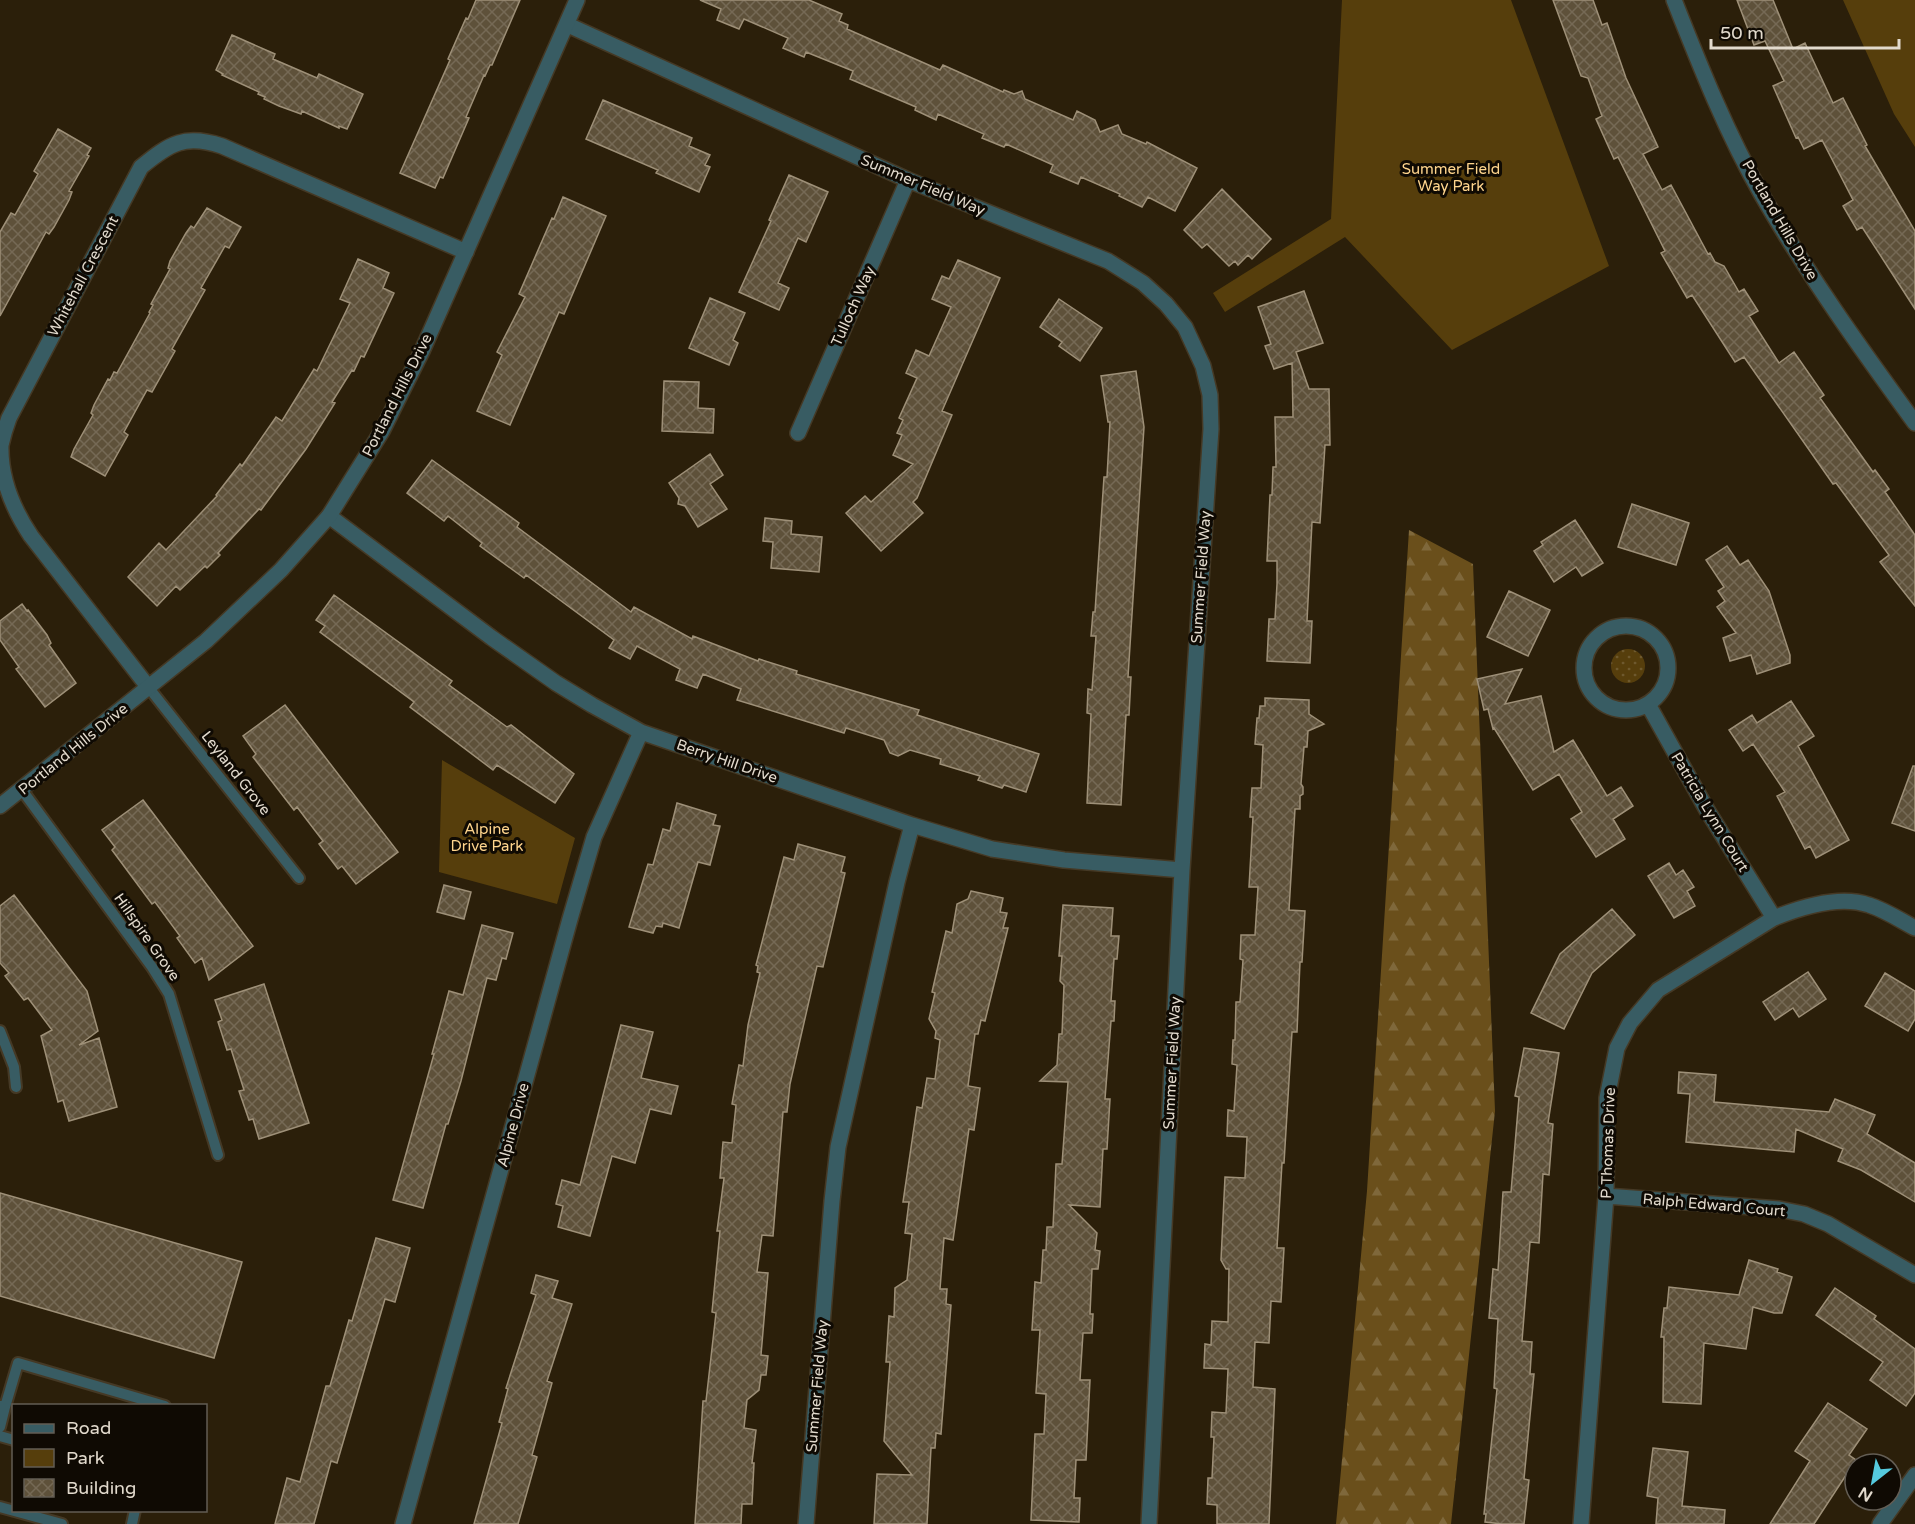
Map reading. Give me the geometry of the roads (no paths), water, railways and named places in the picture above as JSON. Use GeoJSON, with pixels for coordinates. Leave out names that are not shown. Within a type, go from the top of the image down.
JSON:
{"type":"FeatureCollection","features":[{"type":"Feature","properties":{"kind":"street","name":"Portland Hills Drive"},"geometry":{"type":"LineString","coordinates":[[0,806],[206,641],[281,570],[329,516],[382,431],[422,351],[578,0]]}},
{"type":"Feature","properties":{"kind":"street","name":"Portland Hills Drive"},"geometry":{"type":"LineString","coordinates":[[1674,0],[1696,56],[1761,194],[1849,332],[1915,423]]}},
{"type":"Feature","properties":{"kind":"street","name":"Summer Field Way"},"geometry":{"type":"LineString","coordinates":[[567,25],[908,180],[1108,261],[1151,290],[1185,327],[1203,366],[1209,395],[1211,429],[1182,870],[1149,1524]]}},
{"type":"Feature","properties":{"kind":"street","name":"Whitehall Crescent"},"geometry":{"type":"LineString","coordinates":[[149,688],[13,510],[2,477],[1,445],[9,418],[141,167],[159,152],[182,141],[205,141],[222,146],[466,252]]}},
{"type":"Feature","properties":{"kind":"street","name":"Tulloch Way"},"geometry":{"type":"LineString","coordinates":[[798,433],[908,180]]}},
{"type":"Feature","properties":{"kind":"street","name":"Berry Hill Drive"},"geometry":{"type":"LineString","coordinates":[[329,516],[556,683],[641,732],[912,825],[992,849],[1064,860],[1182,870]]}},
{"type":"Feature","properties":{"kind":"street"},"geometry":{"type":"LineString","coordinates":[[1619,627],[1636,627],[1651,634],[1662,646],[1668,661],[1668,678],[1661,693],[1649,706],[1634,710],[1617,710],[1602,703],[1591,691],[1585,676],[1585,659],[1592,644],[1604,633],[1619,627]]}},
{"type":"Feature","properties":{"kind":"street","name":"Patricia Lynn Court"},"geometry":{"type":"LineString","coordinates":[[1649,706],[1707,810],[1774,918]]}},
{"type":"Feature","properties":{"kind":"street","name":"Alpine Drive"},"geometry":{"type":"LineString","coordinates":[[403,1524],[594,837],[641,732]]}},
{"type":"Feature","properties":{"kind":"street","name":"Summer Field Way"},"geometry":{"type":"LineString","coordinates":[[806,1524],[838,1147],[897,882],[912,825]]}},
{"type":"Feature","properties":{"kind":"street","name":"P Thomas Drive"},"geometry":{"type":"LineString","coordinates":[[1581,1524],[1606,1196],[1606,1098],[1617,1048],[1630,1023],[1658,990],[1774,918],[1814,905],[1854,902],[1869,905],[1915,928]]}},
{"type":"Feature","properties":{"kind":"street","name":"Ralph Edward Court"},"geometry":{"type":"LineString","coordinates":[[1606,1196],[1779,1209],[1804,1214],[1828,1224],[1915,1275]]}},
{"type":"Feature","properties":{"kind":"street"},"geometry":{"type":"LineString","coordinates":[[1880,1524],[1915,1475]]}},
{"type":"Feature","properties":{"kind":"lane","name":"Leyland Grove"},"geometry":{"type":"LineString","coordinates":[[149,688],[299,878]]}},
{"type":"Feature","properties":{"kind":"lane","name":"Hillspire Grove"},"geometry":{"type":"LineString","coordinates":[[22,790],[152,967],[169,994],[218,1155]]}},
{"type":"Feature","properties":{"kind":"lane"},"geometry":{"type":"LineString","coordinates":[[0,1031],[14,1068],[16,1087]]}},
{"type":"Feature","properties":{"kind":"lane"},"geometry":{"type":"LineString","coordinates":[[0,1427],[2,1406],[18,1363],[158,1404]]}},
{"type":"Feature","properties":{"kind":"lane"},"geometry":{"type":"LineString","coordinates":[[18,1512],[62,1524]]}},
{"type":"Feature","properties":{"kind":"park label","name":"Summer Field Way Park"},"geometry":{"type":"Point","coordinates":[1451,178]}},
{"type":"Feature","properties":{"kind":"park label","name":"Alpine Drive Park"},"geometry":{"type":"Point","coordinates":[487,838]}}]}
